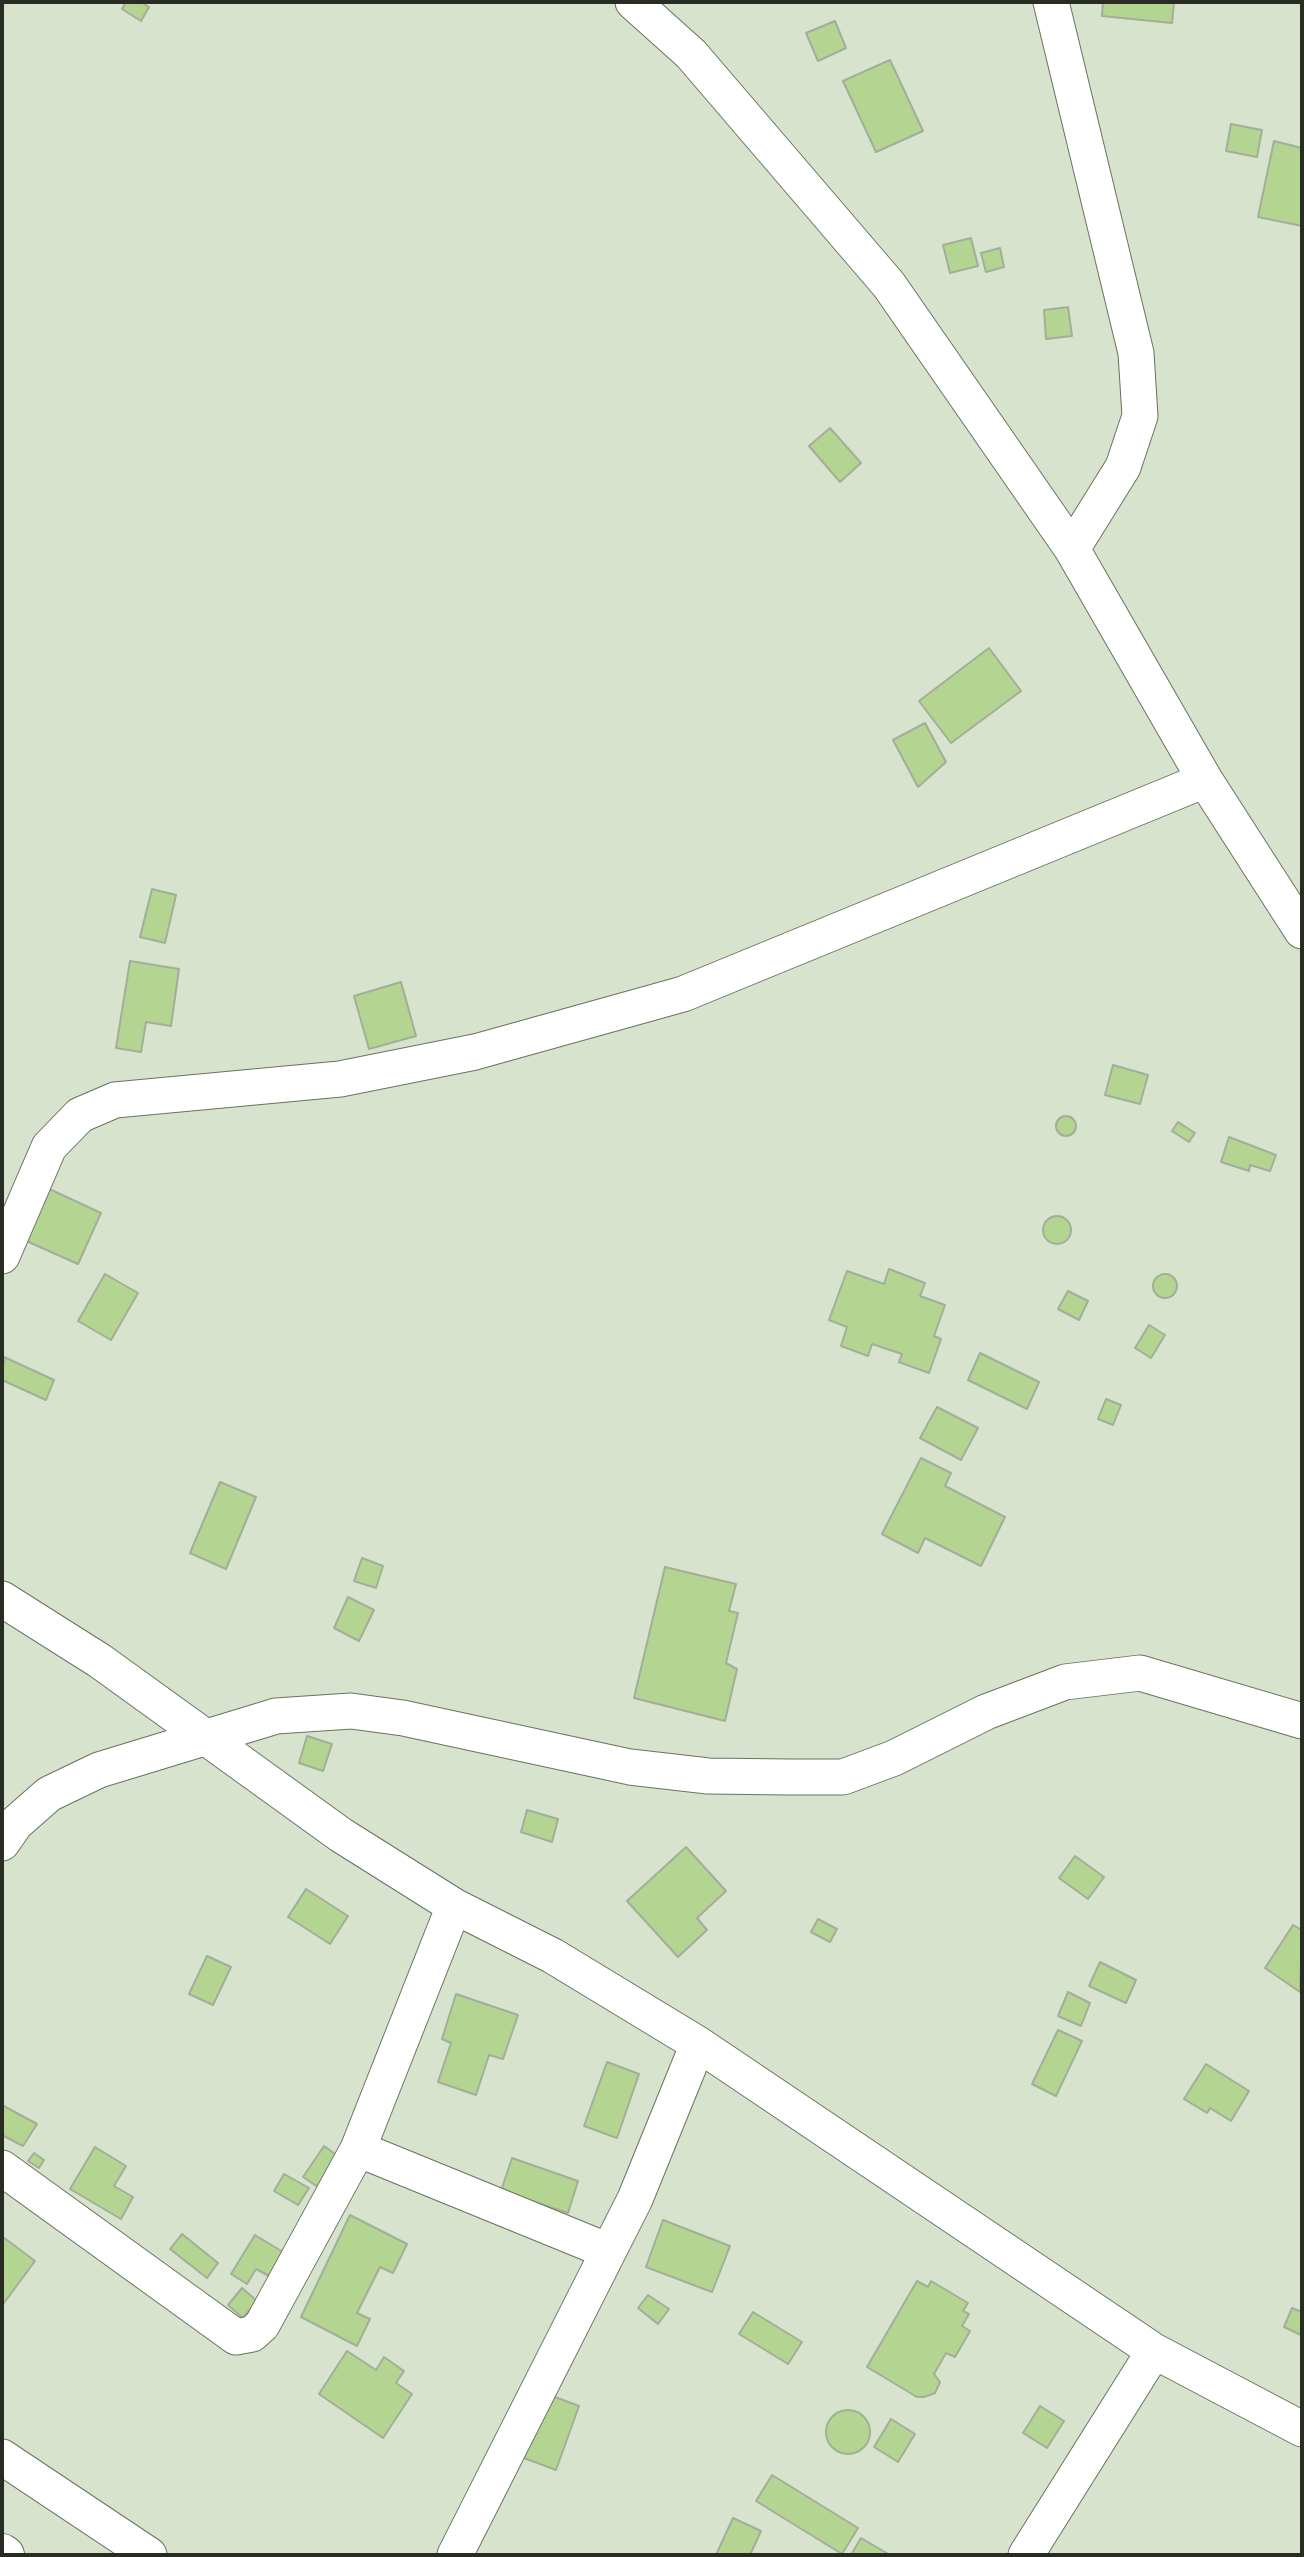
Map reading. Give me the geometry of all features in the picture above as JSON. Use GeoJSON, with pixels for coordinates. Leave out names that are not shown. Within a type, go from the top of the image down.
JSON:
{"type":"FeatureCollection","features":[{"type":"Feature","properties":{"kind":"street"},"geometry":{"type":"LineString","coordinates":[[633,2],[691,54],[889,285],[1072,549],[1205,780],[1302,931]]}},
{"type":"Feature","properties":{"kind":"street"},"geometry":{"type":"LineString","coordinates":[[1051,2],[1136,353],[1140,416],[1123,467],[1072,549]]}},
{"type":"Feature","properties":{"kind":"street"},"geometry":{"type":"LineString","coordinates":[[2,1256],[49,1147],[80,1115],[115,1100],[340,1079],[475,1052],[683,993],[1205,780]]}},
{"type":"Feature","properties":{"kind":"street"},"geometry":{"type":"LineString","coordinates":[[2,1599],[100,1661],[341,1835],[454,1906],[553,1956],[698,2044],[1154,2351],[1302,2429]]}},
{"type":"Feature","properties":{"kind":"street"},"geometry":{"type":"LineString","coordinates":[[2,1843],[16,1823],[49,1794],[99,1770],[276,1716],[351,1711],[403,1718],[630,1767],[708,1776],[843,1777],[894,1758],[986,1712],[1065,1682],[1140,1673],[1302,1721]]}},
{"type":"Feature","properties":{"kind":"street"},"geometry":{"type":"LineString","coordinates":[[2,2168],[236,2337],[252,2334],[262,2325],[358,2149],[454,1906]]}},
{"type":"Feature","properties":{"kind":"street"},"geometry":{"type":"LineString","coordinates":[[455,2555],[635,2199],[698,2044]]}},
{"type":"Feature","properties":{"kind":"street"},"geometry":{"type":"LineString","coordinates":[[358,2149],[608,2251]]}},
{"type":"Feature","properties":{"kind":"street"},"geometry":{"type":"LineString","coordinates":[[1026,2555],[1154,2351]]}},
{"type":"Feature","properties":{"kind":"street"},"geometry":{"type":"LineString","coordinates":[[2,2456],[149,2555]]}},
{"type":"Feature","properties":{"kind":"building"},"geometry":{"type":"Polygon","coordinates":[[[126,2],[141,2],[149,7],[141,21],[122,9],[126,2]]]}},
{"type":"Feature","properties":{"kind":"building"},"geometry":{"type":"Polygon","coordinates":[[[1103,2],[1174,2],[1172,23],[1102,16],[1103,2]]]}},
{"type":"Feature","properties":{"kind":"building"},"geometry":{"type":"Polygon","coordinates":[[[835,21],[846,48],[818,61],[806,33],[835,21]]]}},
{"type":"Feature","properties":{"kind":"building"},"geometry":{"type":"Polygon","coordinates":[[[890,60],[923,131],[876,152],[843,81],[890,60]]]}},
{"type":"Feature","properties":{"kind":"building"},"geometry":{"type":"Polygon","coordinates":[[[1231,124],[1262,130],[1257,157],[1226,151],[1231,124]]]}},
{"type":"Feature","properties":{"kind":"building"},"geometry":{"type":"Polygon","coordinates":[[[1274,141],[1302,148],[1302,226],[1258,217],[1274,141]]]}},
{"type":"Feature","properties":{"kind":"building"},"geometry":{"type":"Polygon","coordinates":[[[971,238],[978,266],[950,273],[943,245],[971,238]]]}},
{"type":"Feature","properties":{"kind":"building"},"geometry":{"type":"Polygon","coordinates":[[[1000,248],[1004,267],[986,272],[981,253],[1000,248]]]}},
{"type":"Feature","properties":{"kind":"building"},"geometry":{"type":"Polygon","coordinates":[[[1068,307],[1072,336],[1046,339],[1044,310],[1068,307]]]}},
{"type":"Feature","properties":{"kind":"building"},"geometry":{"type":"Polygon","coordinates":[[[830,428],[861,463],[840,482],[809,446],[830,428]]]}},
{"type":"Feature","properties":{"kind":"building"},"geometry":{"type":"Polygon","coordinates":[[[989,648],[1021,691],[951,743],[919,701],[989,648]]]}},
{"type":"Feature","properties":{"kind":"building"},"geometry":{"type":"Polygon","coordinates":[[[925,723],[946,762],[918,787],[893,740],[925,723]]]}},
{"type":"Feature","properties":{"kind":"building"},"geometry":{"type":"Polygon","coordinates":[[[152,889],[176,895],[165,943],[140,937],[152,889]]]}},
{"type":"Feature","properties":{"kind":"building"},"geometry":{"type":"Polygon","coordinates":[[[130,961],[179,969],[171,1026],[146,1022],[141,1052],[116,1048],[130,961]]]}},
{"type":"Feature","properties":{"kind":"building"},"geometry":{"type":"Polygon","coordinates":[[[401,982],[416,1036],[369,1049],[354,996],[401,982]]]}},
{"type":"Feature","properties":{"kind":"building"},"geometry":{"type":"Polygon","coordinates":[[[1113,1065],[1148,1075],[1140,1104],[1105,1095],[1113,1065]]]}},
{"type":"Feature","properties":{"kind":"building"},"geometry":{"type":"Polygon","coordinates":[[[1066,1116],[1073,1119],[1076,1126],[1073,1133],[1066,1136],[1059,1133],[1056,1126],[1059,1119],[1066,1116]]]}},
{"type":"Feature","properties":{"kind":"building"},"geometry":{"type":"Polygon","coordinates":[[[1178,1122],[1195,1133],[1189,1142],[1172,1131],[1178,1122]]]}},
{"type":"Feature","properties":{"kind":"building"},"geometry":{"type":"Polygon","coordinates":[[[1229,1137],[1276,1155],[1270,1171],[1250,1165],[1249,1171],[1221,1162],[1229,1137]]]}},
{"type":"Feature","properties":{"kind":"building"},"geometry":{"type":"Polygon","coordinates":[[[45,1187],[101,1213],[78,1264],[22,1239],[45,1187]]]}},
{"type":"Feature","properties":{"kind":"building"},"geometry":{"type":"Polygon","coordinates":[[[1057,1216],[1067,1220],[1071,1230],[1067,1240],[1057,1244],[1047,1240],[1043,1230],[1047,1220],[1057,1216]]]}},
{"type":"Feature","properties":{"kind":"building"},"geometry":{"type":"Polygon","coordinates":[[[889,1269],[925,1283],[920,1296],[945,1305],[934,1336],[941,1339],[929,1373],[899,1362],[902,1354],[872,1344],[868,1356],[841,1346],[847,1327],[829,1320],[847,1271],[884,1284],[889,1269]]]}},
{"type":"Feature","properties":{"kind":"building"},"geometry":{"type":"Polygon","coordinates":[[[105,1274],[138,1293],[111,1340],[78,1321],[105,1274]]]}},
{"type":"Feature","properties":{"kind":"building"},"geometry":{"type":"Polygon","coordinates":[[[1165,1274],[1174,1277],[1177,1286],[1174,1295],[1165,1298],[1156,1295],[1153,1286],[1156,1277],[1165,1274]]]}},
{"type":"Feature","properties":{"kind":"building"},"geometry":{"type":"Polygon","coordinates":[[[1068,1291],[1088,1301],[1079,1320],[1058,1309],[1068,1291]]]}},
{"type":"Feature","properties":{"kind":"building"},"geometry":{"type":"Polygon","coordinates":[[[1149,1325],[1165,1335],[1151,1358],[1135,1348],[1149,1325]]]}},
{"type":"Feature","properties":{"kind":"building"},"geometry":{"type":"Polygon","coordinates":[[[980,1353],[1039,1382],[1027,1409],[968,1380],[980,1353]]]}},
{"type":"Feature","properties":{"kind":"building"},"geometry":{"type":"Polygon","coordinates":[[[4,1357],[54,1380],[46,1400],[2,1380],[4,1357]]]}},
{"type":"Feature","properties":{"kind":"building"},"geometry":{"type":"Polygon","coordinates":[[[1106,1399],[1121,1405],[1113,1425],[1098,1419],[1106,1399]]]}},
{"type":"Feature","properties":{"kind":"building"},"geometry":{"type":"Polygon","coordinates":[[[937,1407],[978,1428],[961,1460],[920,1438],[937,1407]]]}},
{"type":"Feature","properties":{"kind":"building"},"geometry":{"type":"Polygon","coordinates":[[[921,1458],[951,1473],[945,1486],[1005,1517],[981,1566],[925,1538],[918,1553],[882,1534],[921,1458]]]}},
{"type":"Feature","properties":{"kind":"building"},"geometry":{"type":"Polygon","coordinates":[[[220,1482],[256,1497],[226,1569],[190,1553],[220,1482]]]}},
{"type":"Feature","properties":{"kind":"building"},"geometry":{"type":"Polygon","coordinates":[[[362,1558],[383,1566],[376,1588],[354,1581],[362,1558]]]}},
{"type":"Feature","properties":{"kind":"building"},"geometry":{"type":"Polygon","coordinates":[[[665,1567],[736,1584],[729,1611],[738,1613],[726,1663],[737,1669],[725,1721],[634,1698],[665,1567]]]}},
{"type":"Feature","properties":{"kind":"building"},"geometry":{"type":"Polygon","coordinates":[[[348,1597],[374,1610],[359,1641],[334,1628],[348,1597]]]}},
{"type":"Feature","properties":{"kind":"building"},"geometry":{"type":"Polygon","coordinates":[[[307,1736],[332,1744],[323,1771],[299,1763],[307,1736]]]}},
{"type":"Feature","properties":{"kind":"building"},"geometry":{"type":"Polygon","coordinates":[[[527,1810],[558,1819],[552,1842],[521,1832],[527,1810]]]}},
{"type":"Feature","properties":{"kind":"building"},"geometry":{"type":"Polygon","coordinates":[[[686,1847],[726,1891],[697,1918],[707,1930],[678,1957],[627,1901],[686,1847]]]}},
{"type":"Feature","properties":{"kind":"building"},"geometry":{"type":"Polygon","coordinates":[[[1075,1856],[1104,1877],[1088,1899],[1059,1878],[1075,1856]]]}},
{"type":"Feature","properties":{"kind":"building"},"geometry":{"type":"Polygon","coordinates":[[[306,1889],[348,1916],[330,1944],[288,1917],[306,1889]]]}},
{"type":"Feature","properties":{"kind":"building"},"geometry":{"type":"Polygon","coordinates":[[[818,1919],[837,1929],[830,1942],[811,1932],[818,1919]]]}},
{"type":"Feature","properties":{"kind":"building"},"geometry":{"type":"Polygon","coordinates":[[[1293,1925],[1302,1930],[1300,1992],[1265,1968],[1293,1925]]]}},
{"type":"Feature","properties":{"kind":"building"},"geometry":{"type":"Polygon","coordinates":[[[207,1956],[231,1967],[213,2005],[189,1994],[207,1956]]]}},
{"type":"Feature","properties":{"kind":"building"},"geometry":{"type":"Polygon","coordinates":[[[1100,1962],[1136,1980],[1126,2003],[1089,1986],[1100,1962]]]}},
{"type":"Feature","properties":{"kind":"building"},"geometry":{"type":"Polygon","coordinates":[[[1068,1992],[1090,2003],[1081,2026],[1058,2016],[1068,1992]]]}},
{"type":"Feature","properties":{"kind":"building"},"geometry":{"type":"Polygon","coordinates":[[[456,1994],[518,2015],[503,2059],[489,2055],[476,2095],[438,2082],[451,2043],[442,2039],[456,1994]]]}},
{"type":"Feature","properties":{"kind":"building"},"geometry":{"type":"Polygon","coordinates":[[[1058,2030],[1082,2041],[1056,2096],[1032,2084],[1058,2030]]]}},
{"type":"Feature","properties":{"kind":"building"},"geometry":{"type":"Polygon","coordinates":[[[607,2062],[639,2074],[617,2138],[584,2126],[607,2062]]]}},
{"type":"Feature","properties":{"kind":"building"},"geometry":{"type":"Polygon","coordinates":[[[1206,2064],[1249,2091],[1231,2121],[1210,2108],[1207,2113],[1184,2099],[1206,2064]]]}},
{"type":"Feature","properties":{"kind":"building"},"geometry":{"type":"Polygon","coordinates":[[[2,2105],[37,2124],[23,2146],[2,2135],[2,2105]]]}},
{"type":"Feature","properties":{"kind":"building"},"geometry":{"type":"Polygon","coordinates":[[[324,2146],[342,2159],[321,2189],[303,2177],[324,2146]]]}},
{"type":"Feature","properties":{"kind":"building"},"geometry":{"type":"Polygon","coordinates":[[[95,2147],[126,2166],[114,2186],[133,2197],[121,2219],[70,2189],[95,2147]]]}},
{"type":"Feature","properties":{"kind":"building"},"geometry":{"type":"Polygon","coordinates":[[[34,2153],[44,2160],[39,2168],[28,2161],[34,2153]]]}},
{"type":"Feature","properties":{"kind":"building"},"geometry":{"type":"Polygon","coordinates":[[[512,2158],[578,2181],[568,2213],[501,2191],[512,2158]]]}},
{"type":"Feature","properties":{"kind":"building"},"geometry":{"type":"Polygon","coordinates":[[[284,2174],[309,2188],[298,2205],[274,2191],[284,2174]]]}},
{"type":"Feature","properties":{"kind":"building"},"geometry":{"type":"Polygon","coordinates":[[[350,2215],[407,2244],[393,2273],[380,2267],[357,2313],[370,2319],[357,2346],[301,2317],[350,2215]]]}},
{"type":"Feature","properties":{"kind":"building"},"geometry":{"type":"Polygon","coordinates":[[[663,2220],[730,2246],[712,2292],[646,2267],[663,2220]]]}},
{"type":"Feature","properties":{"kind":"building"},"geometry":{"type":"Polygon","coordinates":[[[182,2234],[218,2263],[207,2278],[170,2249],[182,2234]]]}},
{"type":"Feature","properties":{"kind":"building"},"geometry":{"type":"Polygon","coordinates":[[[255,2235],[283,2252],[269,2276],[256,2269],[247,2284],[231,2274],[255,2235]]]}},
{"type":"Feature","properties":{"kind":"building"},"geometry":{"type":"Polygon","coordinates":[[[3,2237],[35,2261],[4,2303],[2,2301],[3,2237]]]}},
{"type":"Feature","properties":{"kind":"building"},"geometry":{"type":"Polygon","coordinates":[[[917,2281],[928,2287],[931,2281],[968,2303],[963,2311],[969,2314],[962,2326],[970,2331],[955,2357],[946,2353],[934,2374],[940,2382],[935,2393],[924,2397],[917,2397],[867,2367],[917,2281]]]}},
{"type":"Feature","properties":{"kind":"building"},"geometry":{"type":"Polygon","coordinates":[[[242,2288],[257,2301],[243,2318],[228,2305],[242,2288]]]}},
{"type":"Feature","properties":{"kind":"building"},"geometry":{"type":"Polygon","coordinates":[[[648,2295],[669,2309],[658,2324],[638,2308],[648,2295]]]}},
{"type":"Feature","properties":{"kind":"building"},"geometry":{"type":"Polygon","coordinates":[[[1292,2308],[1302,2312],[1301,2335],[1284,2327],[1292,2308]]]}},
{"type":"Feature","properties":{"kind":"building"},"geometry":{"type":"Polygon","coordinates":[[[753,2312],[802,2342],[788,2364],[739,2334],[753,2312]]]}},
{"type":"Feature","properties":{"kind":"building"},"geometry":{"type":"Polygon","coordinates":[[[347,2351],[376,2370],[384,2357],[404,2371],[396,2383],[412,2394],[383,2438],[319,2394],[347,2351]]]}},
{"type":"Feature","properties":{"kind":"building"},"geometry":{"type":"Polygon","coordinates":[[[547,2394],[579,2406],[556,2470],[524,2458],[547,2394]]]}},
{"type":"Feature","properties":{"kind":"building"},"geometry":{"type":"Polygon","coordinates":[[[1040,2406],[1064,2421],[1047,2448],[1023,2433],[1040,2406]]]}},
{"type":"Feature","properties":{"kind":"building"},"geometry":{"type":"Polygon","coordinates":[[[848,2410],[864,2416],[870,2432],[864,2448],[848,2454],[832,2448],[826,2432],[832,2416],[848,2410]]]}},
{"type":"Feature","properties":{"kind":"building"},"geometry":{"type":"Polygon","coordinates":[[[891,2419],[915,2434],[898,2462],[874,2447],[891,2419]]]}},
{"type":"Feature","properties":{"kind":"building"},"geometry":{"type":"Polygon","coordinates":[[[772,2475],[858,2528],[842,2554],[756,2501],[772,2475]]]}},
{"type":"Feature","properties":{"kind":"building"},"geometry":{"type":"Polygon","coordinates":[[[733,2518],[761,2531],[750,2555],[716,2555],[733,2518]]]}},
{"type":"Feature","properties":{"kind":"building"},"geometry":{"type":"Polygon","coordinates":[[[861,2538],[890,2555],[851,2555],[861,2538]]]}}]}
